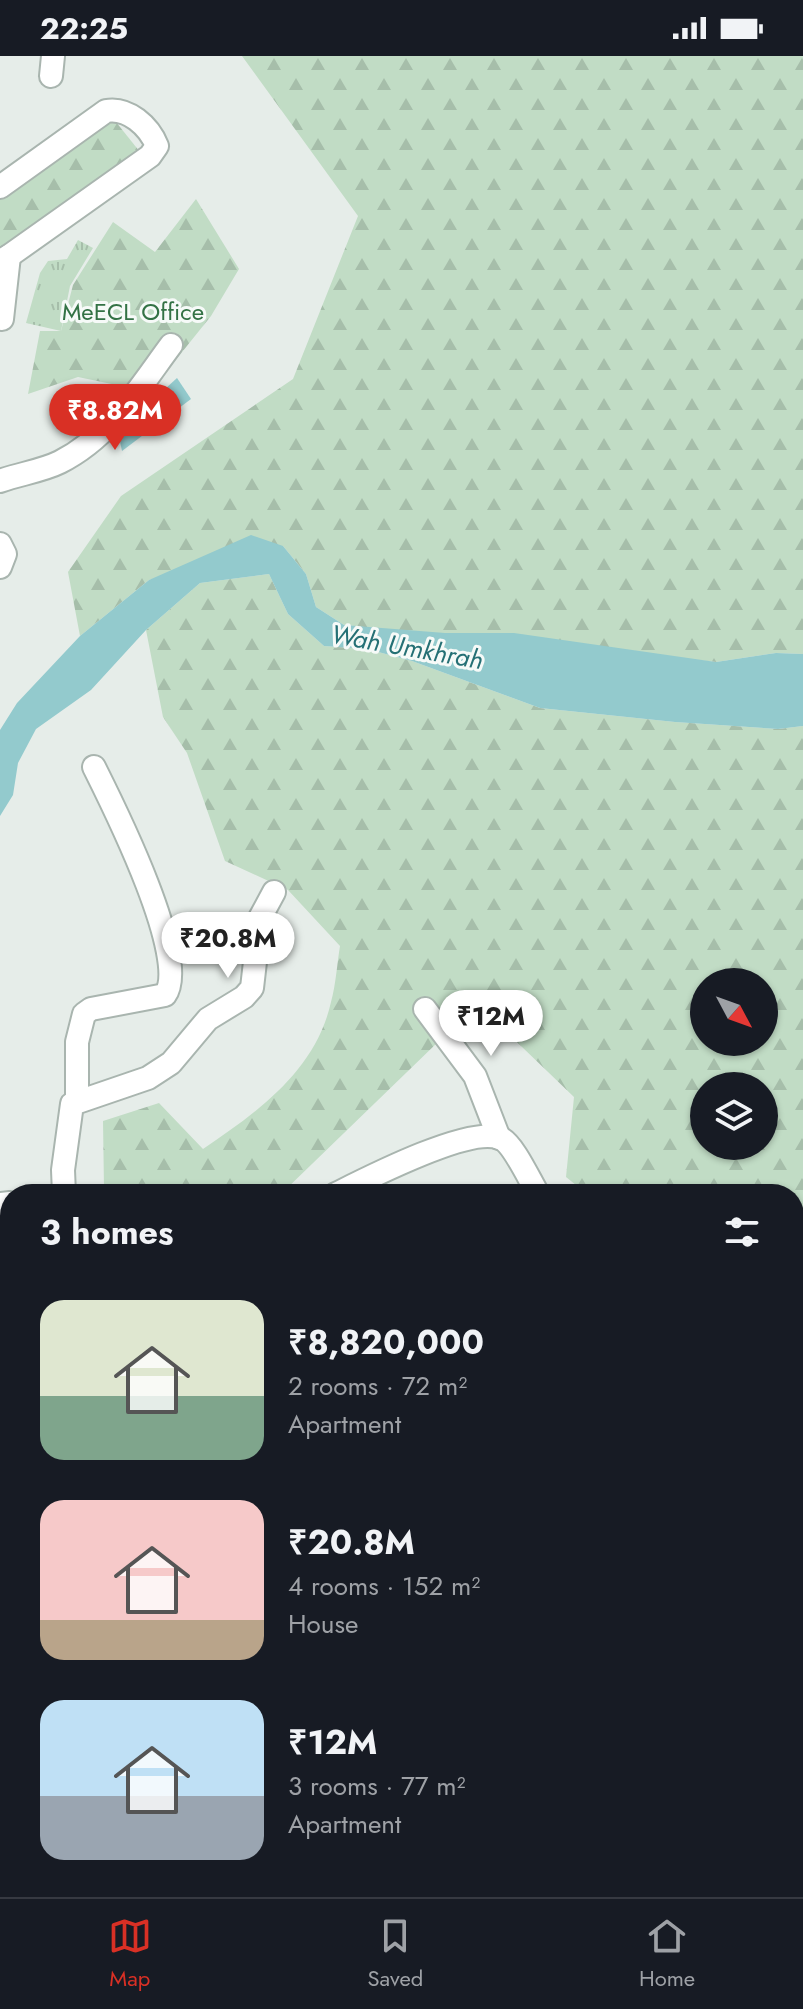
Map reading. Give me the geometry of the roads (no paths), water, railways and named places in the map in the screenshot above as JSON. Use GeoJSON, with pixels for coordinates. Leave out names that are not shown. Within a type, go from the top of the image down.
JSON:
{"type":"FeatureCollection","features":[{"type":"Feature","properties":{"kind":"street"},"geometry":{"type":"LineString","coordinates":[[0,187],[106,111],[123,110],[153,136],[157,146],[150,156],[5,259],[2,319]]}},
{"type":"Feature","properties":{"kind":"street"},"geometry":{"type":"LineString","coordinates":[[0,481],[59,462],[100,435],[127,405],[171,345]]}},
{"type":"Feature","properties":{"kind":"street"},"geometry":{"type":"LineString","coordinates":[[0,544],[5,554],[0,567]]}},
{"type":"Feature","properties":{"kind":"street"},"geometry":{"type":"LineString","coordinates":[[77,1100],[77,1042],[84,1014],[150,1000],[165,995],[170,986],[168,944],[133,845],[94,767]]}},
{"type":"Feature","properties":{"kind":"street"},"geometry":{"type":"LineString","coordinates":[[64,1184],[68,1112],[77,1100],[148,1078],[171,1063],[208,1019],[244,997],[252,988],[260,918],[274,892]]}},
{"type":"Feature","properties":{"kind":"street"},"geometry":{"type":"LineString","coordinates":[[425,1009],[480,1084],[499,1138],[507,1143],[532,1184]]}},
{"type":"Feature","properties":{"kind":"street"},"geometry":{"type":"LineString","coordinates":[[356,1184],[418,1154],[499,1138]]}},
{"type":"Feature","properties":{"kind":"water"},"geometry":{"type":"Polygon","coordinates":[[[177,378],[191,399],[122,451],[118,432],[177,378]]]}},
{"type":"Feature","properties":{"kind":"water","name":"Wah Umkhrah"},"geometry":{"type":"Polygon","coordinates":[[[251,535],[283,546],[306,574],[316,607],[344,625],[445,633],[514,633],[716,662],[776,653],[803,654],[803,726],[778,729],[675,722],[540,708],[412,661],[367,649],[324,646],[288,614],[269,574],[200,583],[146,630],[91,690],[36,729],[18,763],[13,795],[0,816],[0,730],[17,703],[80,636],[149,580],[251,535]]]}},
{"type":"Feature","properties":{"kind":"park label","name":"MeECL Office"},"geometry":{"type":"Point","coordinates":[133,312]}}]}
